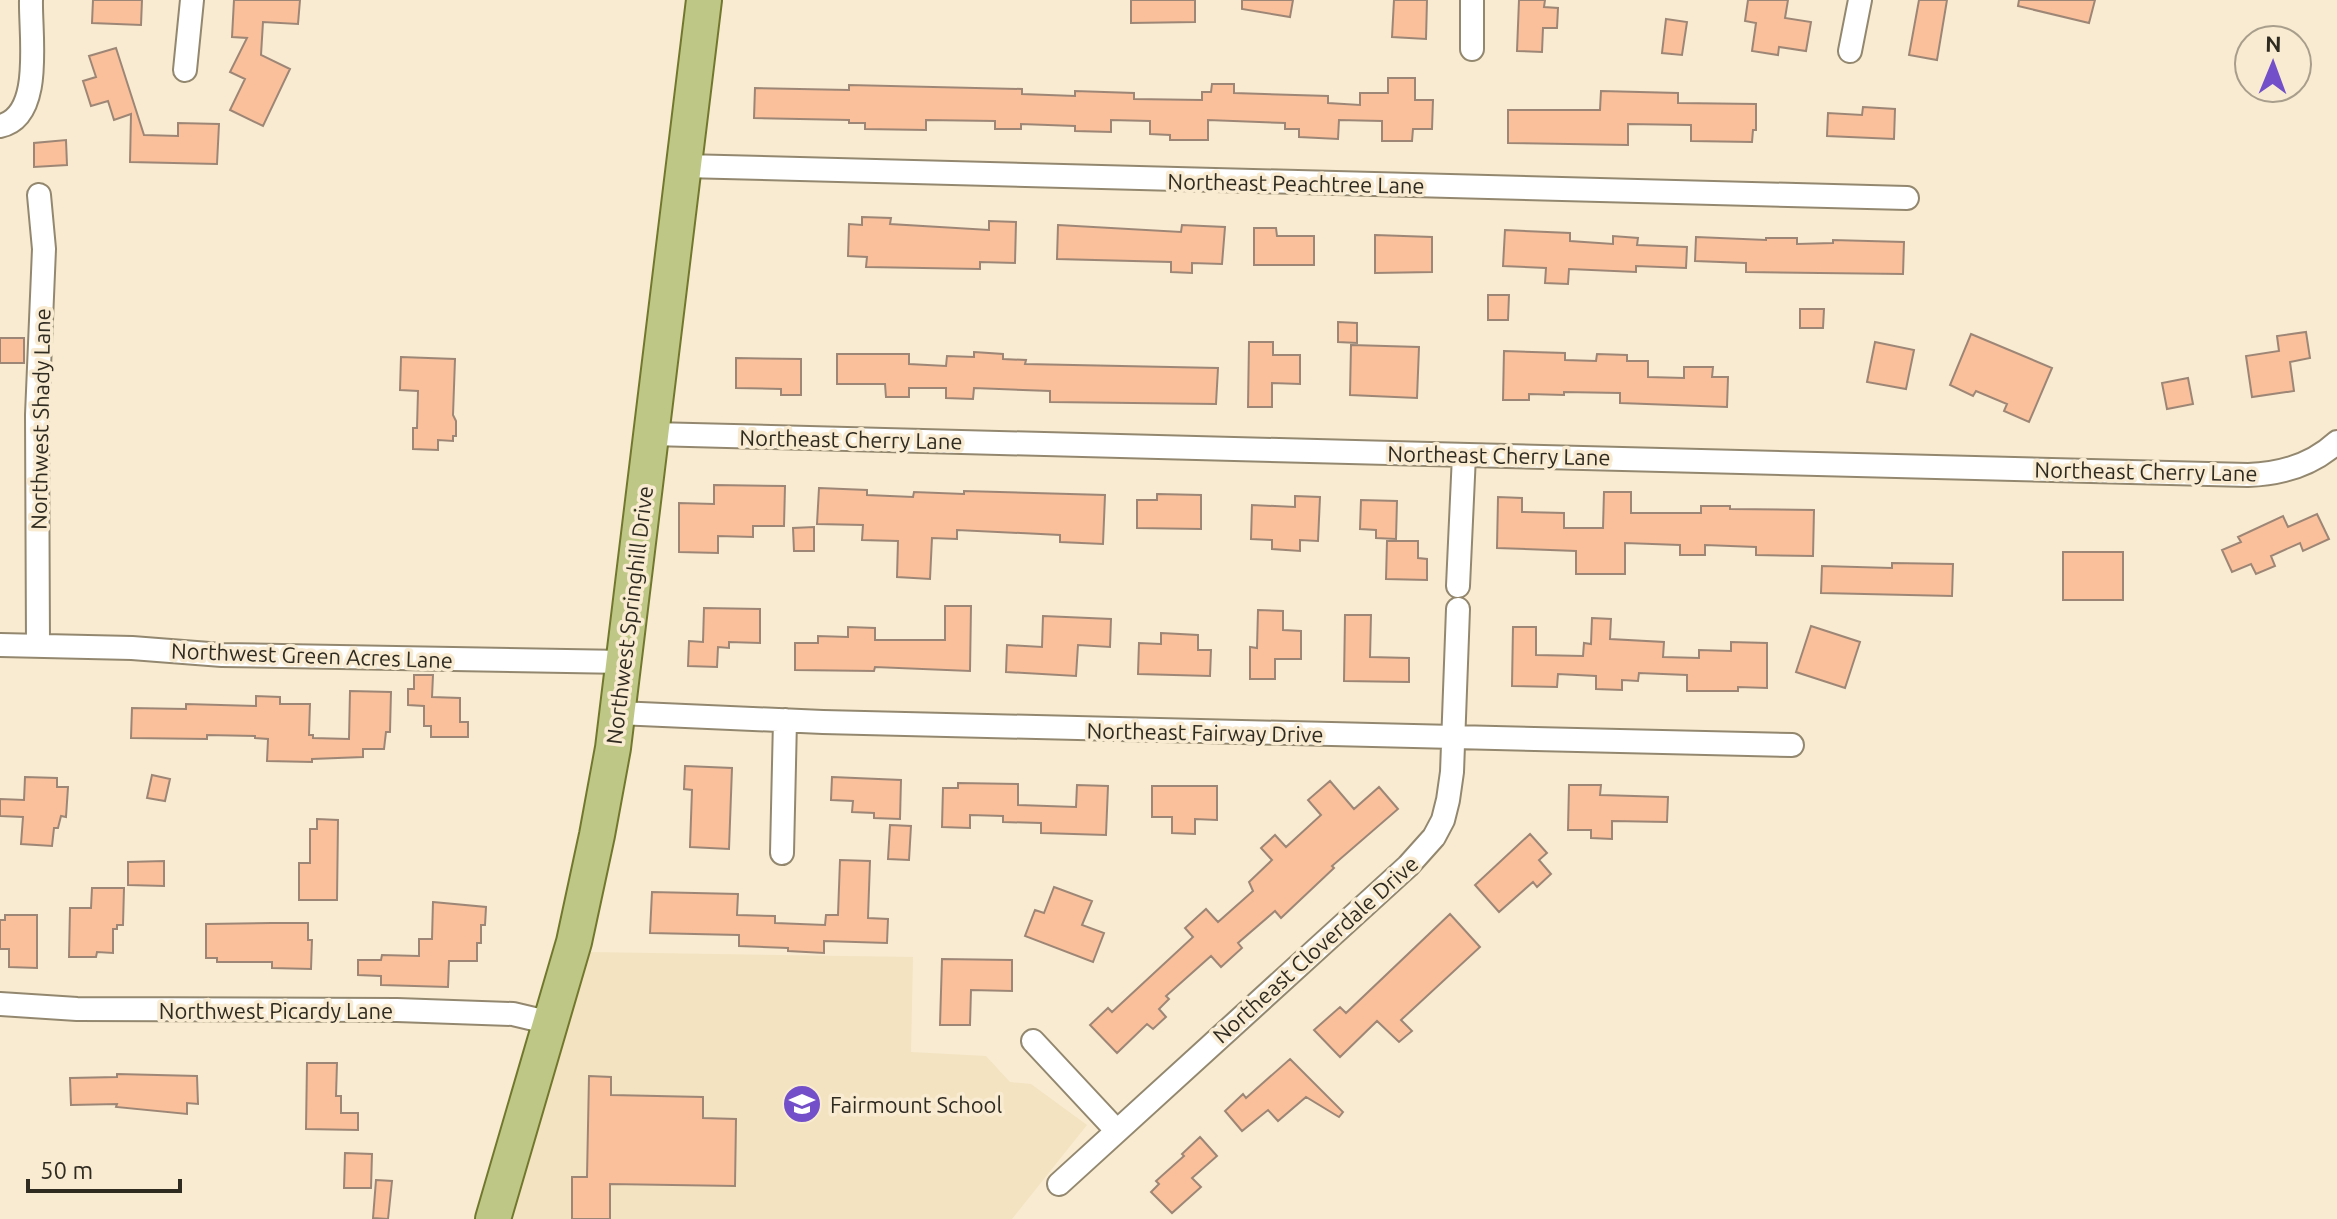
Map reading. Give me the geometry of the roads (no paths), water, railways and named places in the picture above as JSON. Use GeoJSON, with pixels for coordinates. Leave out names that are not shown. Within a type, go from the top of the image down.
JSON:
{"type":"FeatureCollection","features":[{"type":"Feature","properties":{"kind":"main road","name":"Northwest Springhill Drive"},"geometry":{"type":"LineString","coordinates":[[493,1219],[574,942],[597,835],[625,662],[704,0]]}},
{"type":"Feature","properties":{"kind":"street"},"geometry":{"type":"LineString","coordinates":[[0,126],[14,121],[28,101],[31,0]]}},
{"type":"Feature","properties":{"kind":"street"},"geometry":{"type":"LineString","coordinates":[[185,70],[192,0]]}},
{"type":"Feature","properties":{"kind":"street"},"geometry":{"type":"LineString","coordinates":[[1472,0],[1472,49]]}},
{"type":"Feature","properties":{"kind":"street"},"geometry":{"type":"LineString","coordinates":[[1850,51],[1860,0]]}},
{"type":"Feature","properties":{"kind":"street","name":"Northeast Peachtree Lane"},"geometry":{"type":"LineString","coordinates":[[684,166],[1907,198]]}},
{"type":"Feature","properties":{"kind":"street","name":"Northwest Shady Lane"},"geometry":{"type":"LineString","coordinates":[[38,644],[37,415],[44,249],[39,195]]}},
{"type":"Feature","properties":{"kind":"street","name":"Northeast Cherry Lane"},"geometry":{"type":"LineString","coordinates":[[652,434],[2248,475],[2286,470],[2309,462],[2337,442]]}},
{"type":"Feature","properties":{"kind":"street"},"geometry":{"type":"LineString","coordinates":[[1458,586],[1464,455]]}},
{"type":"Feature","properties":{"kind":"street","name":"Northeast Cloverdale Drive"},"geometry":{"type":"LineString","coordinates":[[1059,1184],[1423,850],[1443,820],[1448,800],[1454,739],[1458,609]]}},
{"type":"Feature","properties":{"kind":"street","name":"Northwest Green Acres Lane"},"geometry":{"type":"LineString","coordinates":[[0,645],[38,644],[222,655],[625,662]]}},
{"type":"Feature","properties":{"kind":"street","name":"Northeast Fairway Drive"},"geometry":{"type":"LineString","coordinates":[[618,713],[1454,739],[1792,745]]}},
{"type":"Feature","properties":{"kind":"street"},"geometry":{"type":"LineString","coordinates":[[782,853],[785,720]]}},
{"type":"Feature","properties":{"kind":"street","name":"Northwest Picardy Lane"},"geometry":{"type":"LineString","coordinates":[[0,1004],[77,1009],[484,1013],[530,1016],[551,1023]]}},
{"type":"Feature","properties":{"kind":"street"},"geometry":{"type":"LineString","coordinates":[[1033,1041],[1116,1130]]}},
{"type":"Feature","properties":{"kind":"place","name":"Fairmount School"},"geometry":{"type":"Point","coordinates":[802,1104]}}]}
